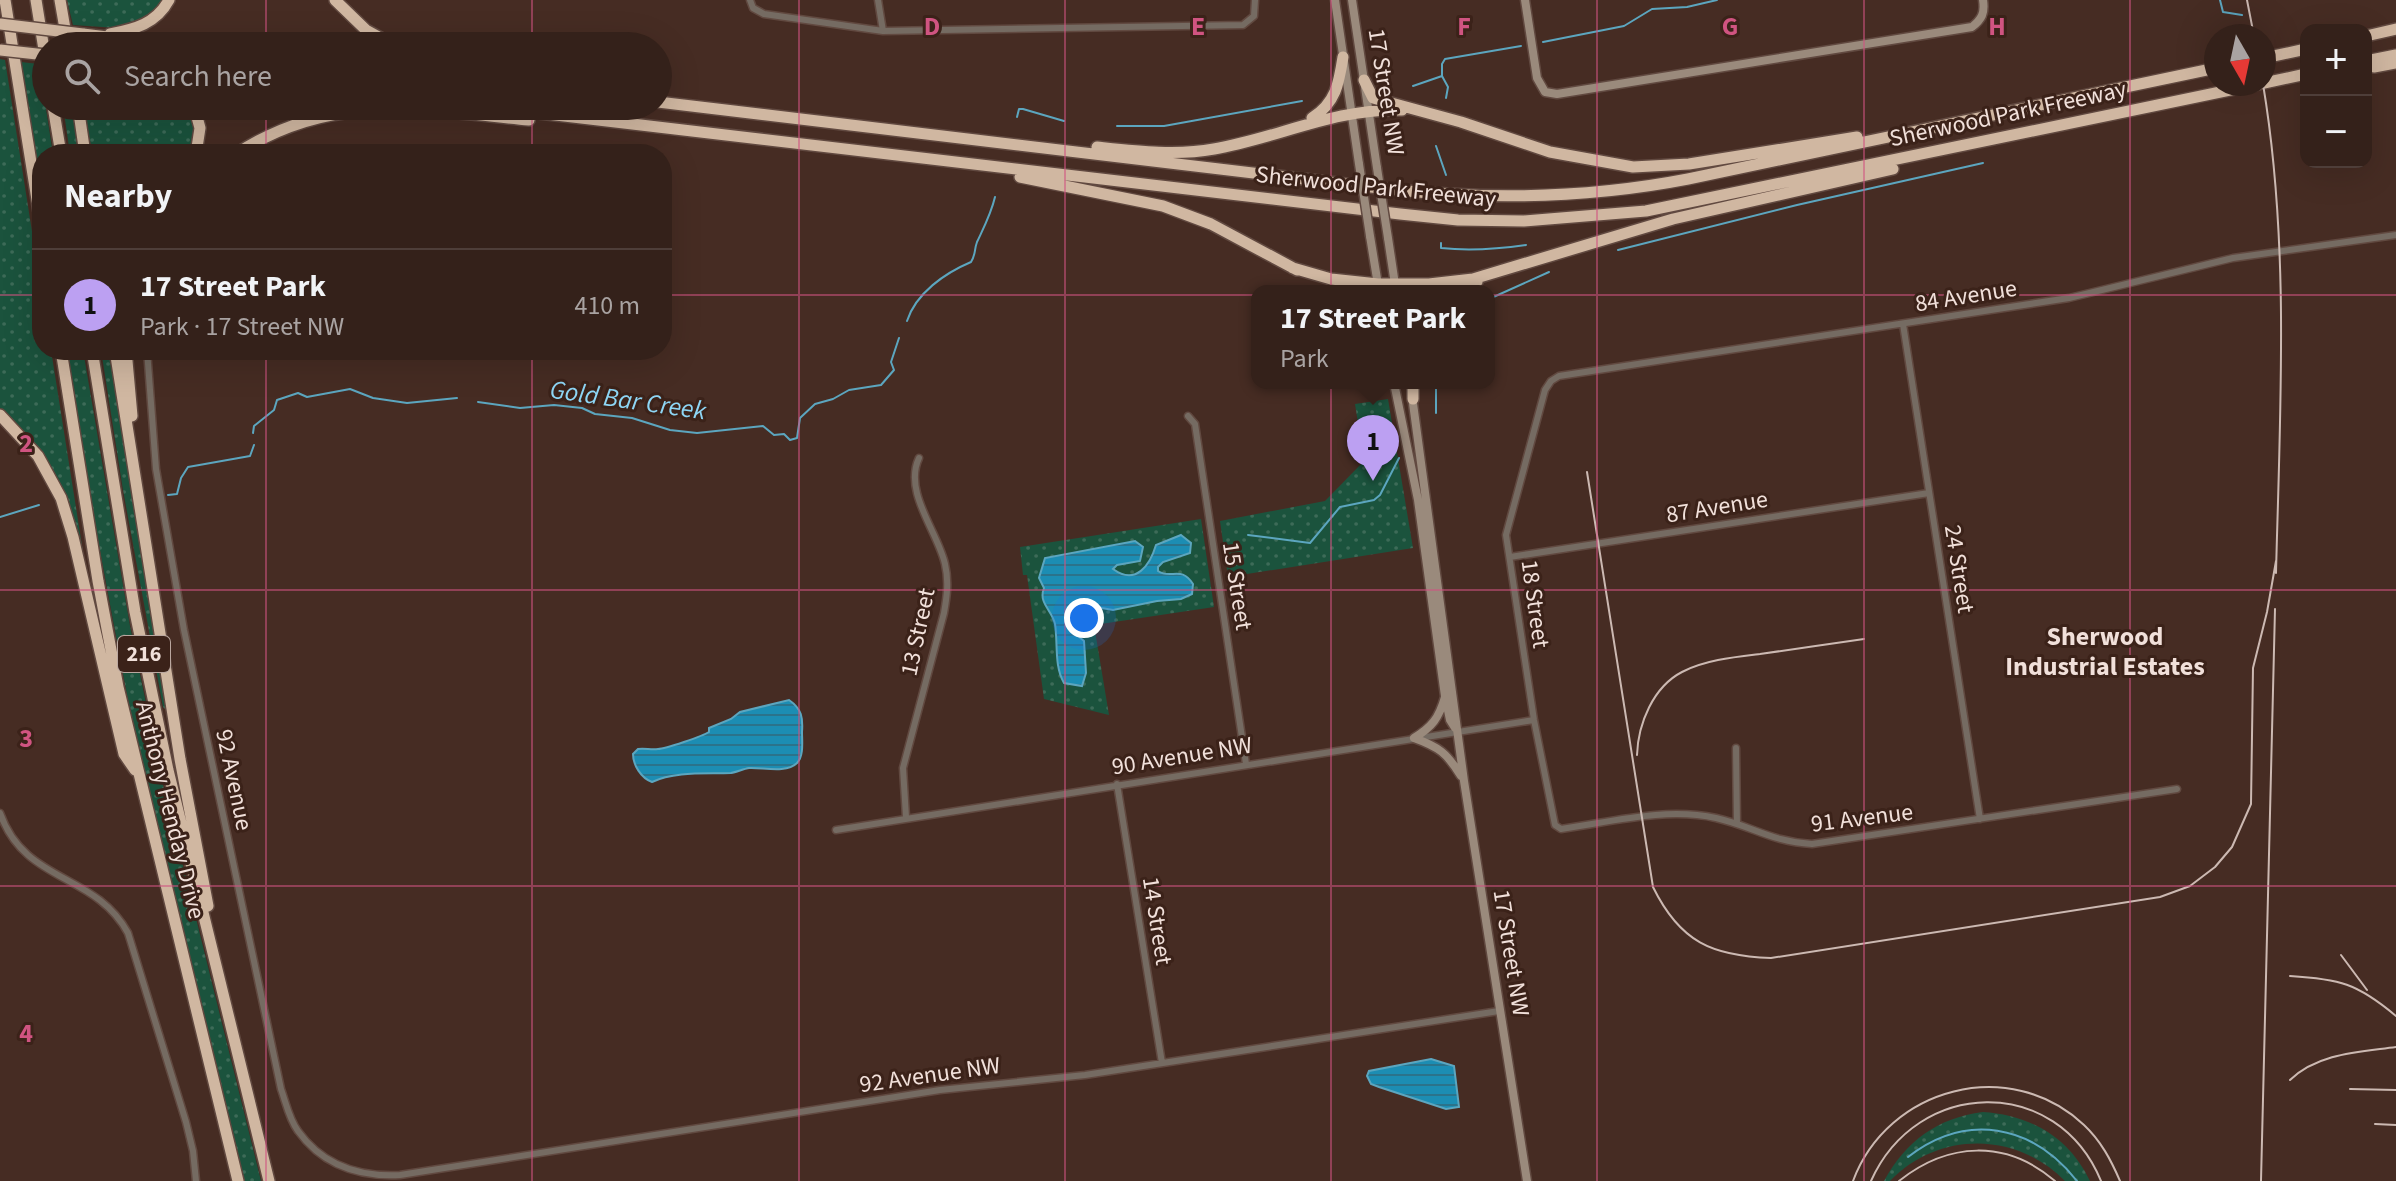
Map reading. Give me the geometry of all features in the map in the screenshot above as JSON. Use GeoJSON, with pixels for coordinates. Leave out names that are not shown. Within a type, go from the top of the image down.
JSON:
{"type":"FeatureCollection","features":[{"type":"Feature","properties":{"kind":"highway"},"geometry":{"type":"LineString","coordinates":[[5,0],[32,169]]}},
{"type":"Feature","properties":{"kind":"highway"},"geometry":{"type":"LineString","coordinates":[[36,0],[41,32]]}},
{"type":"Feature","properties":{"kind":"highway"},"geometry":{"type":"LineString","coordinates":[[60,0],[66,32]]}},
{"type":"Feature","properties":{"kind":"highway"},"geometry":{"type":"LineString","coordinates":[[118,32],[141,27],[158,15],[169,0]]}},
{"type":"Feature","properties":{"kind":"highway"},"geometry":{"type":"LineString","coordinates":[[335,0],[370,32]]}},
{"type":"Feature","properties":{"kind":"highway"},"geometry":{"type":"LineString","coordinates":[[0,24],[66,32]]}},
{"type":"Feature","properties":{"kind":"highway"},"geometry":{"type":"LineString","coordinates":[[2372,35],[2396,29]]}},
{"type":"Feature","properties":{"kind":"highway"},"geometry":{"type":"LineString","coordinates":[[0,50],[32,53]]}},
{"type":"Feature","properties":{"kind":"highway"},"geometry":{"type":"LineString","coordinates":[[2276,56],[2300,50]]}},
{"type":"Feature","properties":{"kind":"highway"},"geometry":{"type":"LineString","coordinates":[[2372,60],[2396,55]]}},
{"type":"Feature","properties":{"kind":"highway"},"geometry":{"type":"LineString","coordinates":[[1282,131],[1316,116],[1331,102],[1339,85],[1343,57]]}},
{"type":"Feature","properties":{"kind":"highway"},"geometry":{"type":"LineString","coordinates":[[2372,67],[2396,63]]}},
{"type":"Feature","properties":{"kind":"highway","name":"Sherwood Park Freeway"},"geometry":{"type":"LineString","coordinates":[[672,104],[1409,191],[1546,197],[1654,186],[2204,71]]}},
{"type":"Feature","properties":{"kind":"highway","name":"Sherwood Park Freeway"},"geometry":{"type":"LineString","coordinates":[[2276,81],[2300,76]]}},
{"type":"Feature","properties":{"kind":"highway"},"geometry":{"type":"LineString","coordinates":[[1364,80],[1373,98],[1550,152],[1633,167],[1689,164],[1904,129],[1933,128]]}},
{"type":"Feature","properties":{"kind":"highway","name":"Sherwood Park Freeway"},"geometry":{"type":"LineString","coordinates":[[589,120],[1426,217],[1493,221],[1555,220],[1659,209],[2204,95]]}},
{"type":"Feature","properties":{"kind":"highway"},"geometry":{"type":"LineString","coordinates":[[988,142],[1022,141],[1192,152],[1230,146],[1352,112],[1426,112]]}},
{"type":"Feature","properties":{"kind":"highway"},"geometry":{"type":"LineString","coordinates":[[55,120],[59,144]]}},
{"type":"Feature","properties":{"kind":"highway"},"geometry":{"type":"LineString","coordinates":[[80,120],[85,144]]}},
{"type":"Feature","properties":{"kind":"highway"},"geometry":{"type":"LineString","coordinates":[[198,120],[198,144]]}},
{"type":"Feature","properties":{"kind":"highway"},"geometry":{"type":"LineString","coordinates":[[255,144],[308,120]]}},
{"type":"Feature","properties":{"kind":"highway"},"geometry":{"type":"LineString","coordinates":[[1471,285],[1496,274],[1673,219],[2009,141],[2052,128]]}},
{"type":"Feature","properties":{"kind":"highway"},"geometry":{"type":"LineString","coordinates":[[977,165],[1024,179],[1163,206],[1211,224],[1311,277],[1340,285]]}},
{"type":"Feature","properties":{"kind":"highway"},"geometry":{"type":"LineString","coordinates":[[1293,268],[1362,285]]}},
{"type":"Feature","properties":{"kind":"highway"},"geometry":{"type":"LineString","coordinates":[[1425,285],[1496,274]]}},
{"type":"Feature","properties":{"kind":"highway","name":"Anthony Henday Drive"},"geometry":{"type":"LineString","coordinates":[[63,360],[118,687],[238,1181]]}},
{"type":"Feature","properties":{"kind":"highway","name":"Anthony Henday Drive"},"geometry":{"type":"LineString","coordinates":[[94,360],[135,612],[168,770],[269,1181]]}},
{"type":"Feature","properties":{"kind":"highway"},"geometry":{"type":"LineString","coordinates":[[117,360],[178,743],[209,913],[212,954]]}},
{"type":"Feature","properties":{"kind":"highway"},"geometry":{"type":"LineString","coordinates":[[127,360],[136,456],[134,468]]}},
{"type":"Feature","properties":{"kind":"highway"},"geometry":{"type":"LineString","coordinates":[[1412,389],[1413,399]]}},
{"type":"Feature","properties":{"kind":"highway"},"geometry":{"type":"LineString","coordinates":[[0,415],[38,456],[61,498],[124,754],[139,778]]}},
{"type":"Feature","properties":{"kind":"main road","name":"17 Street NW"},"geometry":{"type":"LineString","coordinates":[[1335,0],[1378,285]]}},
{"type":"Feature","properties":{"kind":"main road","name":"17 Street NW"},"geometry":{"type":"LineString","coordinates":[[1352,0],[1396,285]]}},
{"type":"Feature","properties":{"kind":"main road"},"geometry":{"type":"LineString","coordinates":[[1525,0],[1537,78],[1545,92],[1557,94],[1972,27],[1981,20],[1985,11],[1983,0]]}},
{"type":"Feature","properties":{"kind":"main road","name":"17 Street NW"},"geometry":{"type":"LineString","coordinates":[[1395,389],[1418,500],[1445,696],[1450,720],[1457,731]]}},
{"type":"Feature","properties":{"kind":"main road","name":"17 Street NW"},"geometry":{"type":"LineString","coordinates":[[1413,399],[1464,781],[1527,1181]]}},
{"type":"Feature","properties":{"kind":"main road"},"geometry":{"type":"LineString","coordinates":[[1414,738],[1439,718],[1445,696]]}},
{"type":"Feature","properties":{"kind":"main road"},"geometry":{"type":"LineString","coordinates":[[1414,738],[1448,755],[1464,781]]}},
{"type":"Feature","properties":{"kind":"street"},"geometry":{"type":"LineString","coordinates":[[750,0],[753,8],[761,13],[883,31],[1243,25],[1254,16],[1255,0]]}},
{"type":"Feature","properties":{"kind":"street"},"geometry":{"type":"LineString","coordinates":[[878,0],[883,31]]}},
{"type":"Feature","properties":{"kind":"street","name":"84 Avenue"},"geometry":{"type":"LineString","coordinates":[[1545,390],[1559,376],[2069,298],[2233,258],[2396,235]]}},
{"type":"Feature","properties":{"kind":"street","name":"24 Street"},"geometry":{"type":"LineString","coordinates":[[1903,324],[1980,819]]}},
{"type":"Feature","properties":{"kind":"street","name":"92 Avenue"},"geometry":{"type":"LineString","coordinates":[[148,360],[156,469],[184,630],[281,1089],[298,1132],[331,1161],[366,1175]]}},
{"type":"Feature","properties":{"kind":"street","name":"18 Street"},"geometry":{"type":"LineString","coordinates":[[1545,390],[1506,535],[1534,720],[1555,825]]}},
{"type":"Feature","properties":{"kind":"street","name":"15 Street"},"geometry":{"type":"LineString","coordinates":[[1188,416],[1195,424],[1246,764]]}},
{"type":"Feature","properties":{"kind":"street","name":"13 Street"},"geometry":{"type":"LineString","coordinates":[[906,817],[903,768],[945,610],[948,588],[942,554],[924,516],[919,497],[915,473],[919,458]]}},
{"type":"Feature","properties":{"kind":"street","name":"87 Avenue"},"geometry":{"type":"LineString","coordinates":[[1510,557],[1929,493]]}},
{"type":"Feature","properties":{"kind":"street","name":"90 Avenue NW"},"geometry":{"type":"LineString","coordinates":[[836,830],[1534,720]]}},
{"type":"Feature","properties":{"kind":"street"},"geometry":{"type":"LineString","coordinates":[[1736,748],[1737,824]]}},
{"type":"Feature","properties":{"kind":"street","name":"14 Street"},"geometry":{"type":"LineString","coordinates":[[1117,784],[1162,1063]]}},
{"type":"Feature","properties":{"kind":"street","name":"91 Avenue"},"geometry":{"type":"LineString","coordinates":[[1555,825],[1561,829],[1666,814],[1715,818],[1783,842],[1812,844],[2177,789]]}},
{"type":"Feature","properties":{"kind":"street"},"geometry":{"type":"LineString","coordinates":[[0,813],[19,849],[45,870],[104,901],[128,933],[186,1122],[196,1181]]}},
{"type":"Feature","properties":{"kind":"street","name":"92 Avenue NW"},"geometry":{"type":"LineString","coordinates":[[366,1175],[400,1175],[940,1090],[1085,1075],[1499,1011]]}},
{"type":"Feature","properties":{"kind":"green space"},"geometry":{"type":"Polygon","coordinates":[[[67,0],[165,0],[146,19],[117,28],[73,25],[67,0]]]}},
{"type":"Feature","properties":{"kind":"green space"},"geometry":{"type":"Polygon","coordinates":[[[0,59],[5,60],[32,231],[32,360],[53,360],[84,558],[55,472],[30,438],[0,408],[0,59]]]}},
{"type":"Feature","properties":{"kind":"green space"},"geometry":{"type":"Polygon","coordinates":[[[21,62],[32,63],[32,120],[48,120],[51,144],[34,144],[21,62]]]}},
{"type":"Feature","properties":{"kind":"green space"},"geometry":{"type":"Polygon","coordinates":[[[65,120],[75,120],[79,144],[69,144],[65,120]]]}},
{"type":"Feature","properties":{"kind":"green space"},"geometry":{"type":"Polygon","coordinates":[[[86,120],[195,120],[193,144],[90,142],[86,120]]]}},
{"type":"Feature","properties":{"kind":"green space"},"geometry":{"type":"Polygon","coordinates":[[[69,360],[85,360],[130,626],[163,785],[261,1181],[244,1181],[187,957],[127,695],[90,497],[69,360]]]}},
{"type":"Feature","properties":{"kind":"green space"},"geometry":{"type":"Polygon","coordinates":[[[103,360],[113,360],[167,711],[163,707],[103,360]]]}},
{"type":"Feature","properties":{"kind":"green space"},"geometry":{"type":"Polygon","coordinates":[[[1388,399],[1413,548],[1228,577],[1220,521],[1325,501],[1364,461],[1355,404],[1388,399]]]}},
{"type":"Feature","properties":{"kind":"green space"},"geometry":{"type":"Polygon","coordinates":[[[1201,519],[1214,607],[1094,625],[1109,715],[1044,699],[1027,575],[1023,575],[1020,547],[1201,519]]]}},
{"type":"Feature","properties":{"kind":"green space"},"geometry":{"type":"Polygon","coordinates":[[[1983,1112],[2017,1118],[2046,1131],[2071,1152],[2090,1181],[2065,1181],[2024,1153],[2001,1146],[1977,1144],[1954,1146],[1931,1153],[1909,1165],[1890,1181],[1884,1181],[1902,1154],[1924,1134],[1951,1120],[1983,1112]]]}},
{"type":"Feature","properties":{"kind":"water"},"geometry":{"type":"Polygon","coordinates":[[[1181,535],[1191,543],[1190,553],[1163,562],[1158,571],[1189,578],[1193,584],[1192,594],[1181,599],[1113,610],[1090,606],[1081,608],[1078,613],[1078,636],[1084,641],[1086,673],[1082,686],[1064,683],[1058,662],[1055,624],[1044,602],[1044,588],[1039,578],[1045,558],[1135,541],[1143,547],[1140,561],[1117,565],[1113,569],[1121,574],[1135,574],[1146,566],[1156,545],[1181,535]]]}},
{"type":"Feature","properties":{"kind":"water"},"geometry":{"type":"Polygon","coordinates":[[[789,700],[799,710],[802,722],[802,752],[792,766],[681,775],[652,782],[636,767],[633,754],[638,749],[676,745],[709,732],[709,728],[740,712],[789,700]]]}},
{"type":"Feature","properties":{"kind":"water"},"geometry":{"type":"Polygon","coordinates":[[[1431,1059],[1454,1066],[1459,1107],[1446,1109],[1379,1087],[1371,1084],[1367,1076],[1369,1071],[1431,1059]]]}},
{"type":"Feature","properties":{"kind":"waterway","name":"Gold Bar Creek"},"geometry":{"type":"LineString","coordinates":[[1543,42],[1624,26],[1652,9],[1687,7],[1717,0]]}},
{"type":"Feature","properties":{"kind":"waterway","name":"Gold Bar Creek"},"geometry":{"type":"LineString","coordinates":[[2220,0],[2223,12],[2242,15]]}},
{"type":"Feature","properties":{"kind":"waterway","name":"Gold Bar Creek"},"geometry":{"type":"LineString","coordinates":[[1413,86],[1442,76],[1445,59],[1521,46]]}},
{"type":"Feature","properties":{"kind":"waterway"},"geometry":{"type":"LineString","coordinates":[[1442,76],[1448,87],[1446,98]]}},
{"type":"Feature","properties":{"kind":"waterway","name":"Gold Bar Creek"},"geometry":{"type":"LineString","coordinates":[[1117,126],[1164,126],[1302,101]]}},
{"type":"Feature","properties":{"kind":"waterway","name":"Gold Bar Creek"},"geometry":{"type":"LineString","coordinates":[[1017,117],[1019,109],[1023,109],[1064,121]]}},
{"type":"Feature","properties":{"kind":"waterway"},"geometry":{"type":"LineString","coordinates":[[1436,146],[1446,175]]}},
{"type":"Feature","properties":{"kind":"waterway"},"geometry":{"type":"LineString","coordinates":[[1618,250],[1983,163]]}},
{"type":"Feature","properties":{"kind":"waterway","name":"Gold Bar Creek"},"geometry":{"type":"LineString","coordinates":[[907,321],[924,293],[951,272],[971,262],[995,197]]}},
{"type":"Feature","properties":{"kind":"waterway"},"geometry":{"type":"LineString","coordinates":[[1441,243],[1441,248],[1462,249],[1526,245]]}},
{"type":"Feature","properties":{"kind":"waterway"},"geometry":{"type":"LineString","coordinates":[[1495,296],[1549,272]]}},
{"type":"Feature","properties":{"kind":"waterway","name":"Gold Bar Creek"},"geometry":{"type":"LineString","coordinates":[[478,402],[520,408],[554,405],[582,408],[595,414],[632,418],[670,430],[697,433],[763,426],[774,435],[784,434],[790,440],[797,438],[800,418],[815,404],[849,390],[881,385],[894,370],[891,362],[899,338]]}},
{"type":"Feature","properties":{"kind":"waterway","name":"Gold Bar Creek"},"geometry":{"type":"LineString","coordinates":[[253,433],[254,426],[274,410],[277,400],[298,393],[307,397],[350,389],[373,398],[407,403],[457,398]]}},
{"type":"Feature","properties":{"kind":"waterway"},"geometry":{"type":"LineString","coordinates":[[1436,389],[1436,413]]}},
{"type":"Feature","properties":{"kind":"waterway","name":"Gold Bar Creek"},"geometry":{"type":"LineString","coordinates":[[168,495],[177,494],[188,467],[250,456],[254,445]]}},
{"type":"Feature","properties":{"kind":"waterway"},"geometry":{"type":"LineString","coordinates":[[1248,535],[1310,543],[1340,507],[1374,500],[1380,495],[1399,458]]}},
{"type":"Feature","properties":{"kind":"waterway","name":"Gold Bar Creek"},"geometry":{"type":"LineString","coordinates":[[0,517],[39,505]]}},
{"type":"Feature","properties":{"kind":"waterway"},"geometry":{"type":"LineString","coordinates":[[1908,1157],[1930,1143],[1953,1134],[1975,1130],[1997,1131],[2019,1136],[2040,1147],[2077,1181]]}},
{"type":"Feature","properties":{"kind":"railway"},"geometry":{"type":"LineString","coordinates":[[2247,0],[2252,24]]}},
{"type":"Feature","properties":{"kind":"railway"},"geometry":{"type":"LineString","coordinates":[[2265,96],[2277,206],[2280,267],[2281,390],[2276,573]]}},
{"type":"Feature","properties":{"kind":"railway"},"geometry":{"type":"LineString","coordinates":[[1587,472],[1653,887],[1663,906],[1687,933],[1715,949],[1750,957],[1771,958],[2160,897],[2190,886],[2215,867],[2232,847],[2251,804],[2253,668],[2276,561]]}},
{"type":"Feature","properties":{"kind":"railway"},"geometry":{"type":"LineString","coordinates":[[2261,1181],[2275,609]]}},
{"type":"Feature","properties":{"kind":"railway"},"geometry":{"type":"LineString","coordinates":[[1637,755],[1640,731],[1649,708],[1663,687],[1682,672],[1720,660],[1864,639]]}},
{"type":"Feature","properties":{"kind":"railway"},"geometry":{"type":"LineString","coordinates":[[2341,955],[2367,990]]}},
{"type":"Feature","properties":{"kind":"railway"},"geometry":{"type":"LineString","coordinates":[[2290,976],[2347,985],[2370,996],[2396,1016]]}},
{"type":"Feature","properties":{"kind":"railway"},"geometry":{"type":"LineString","coordinates":[[2290,1080],[2326,1059],[2396,1047]]}},
{"type":"Feature","properties":{"kind":"railway"},"geometry":{"type":"LineString","coordinates":[[1853,1181],[1870,1149],[1893,1123],[1922,1104],[1954,1092],[1988,1087],[2022,1091],[2054,1103],[2096,1138],[2120,1181]]}},
{"type":"Feature","properties":{"kind":"railway"},"geometry":{"type":"LineString","coordinates":[[2350,1089],[2396,1090]]}},
{"type":"Feature","properties":{"kind":"railway"},"geometry":{"type":"LineString","coordinates":[[1871,1181],[1892,1147],[1920,1122],[1952,1108],[1987,1102],[2021,1107],[2053,1121],[2080,1146],[2101,1181]]}},
{"type":"Feature","properties":{"kind":"railway"},"geometry":{"type":"LineString","coordinates":[[2375,1124],[2396,1125]]}},
{"type":"Feature","properties":{"kind":"railway"},"geometry":{"type":"LineString","coordinates":[[1899,1181],[1937,1159],[1977,1151],[1997,1152],[2017,1158],[2055,1181]]}},
{"type":"Feature","properties":{"kind":"place","name":"17 Street Park"},"geometry":{"type":"Point","coordinates":[1373,481]}},
{"type":"Feature","properties":{"kind":"district","name":"Sherwood Industrial Estates"},"geometry":{"type":"Point","coordinates":[2105,651]}}]}
